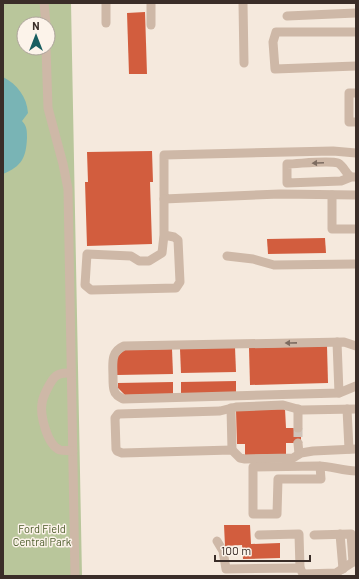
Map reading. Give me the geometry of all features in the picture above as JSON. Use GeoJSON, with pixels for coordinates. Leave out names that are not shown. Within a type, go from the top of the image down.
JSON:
{"type":"FeatureCollection","features":[{"type":"Feature","properties":{"kind":"lane"},"geometry":{"type":"LineString","coordinates":[[44,3],[45,16]]}},
{"type":"Feature","properties":{"kind":"lane"},"geometry":{"type":"LineString","coordinates":[[106,3],[106,23]]}},
{"type":"Feature","properties":{"kind":"lane"},"geometry":{"type":"LineString","coordinates":[[151,3],[151,25]]}},
{"type":"Feature","properties":{"kind":"lane"},"geometry":{"type":"LineString","coordinates":[[243,3],[244,63]]}},
{"type":"Feature","properties":{"kind":"lane"},"geometry":{"type":"LineString","coordinates":[[287,16],[356,13]]}},
{"type":"Feature","properties":{"kind":"lane"},"geometry":{"type":"LineString","coordinates":[[356,32],[276,32],[273,42],[275,69],[356,66]]}},
{"type":"Feature","properties":{"kind":"lane"},"geometry":{"type":"LineString","coordinates":[[46,56],[48,108],[68,189],[75,576]]}},
{"type":"Feature","properties":{"kind":"lane"},"geometry":{"type":"LineString","coordinates":[[356,93],[349,93],[349,122],[356,122]]}},
{"type":"Feature","properties":{"kind":"lane"},"geometry":{"type":"LineString","coordinates":[[164,235],[174,237],[178,240],[180,282],[176,288],[90,290],[86,285],[87,254],[131,256],[139,261],[149,261],[162,253],[164,235],[164,155],[334,151],[356,153]]}},
{"type":"Feature","properties":{"kind":"lane"},"geometry":{"type":"LineString","coordinates":[[287,152],[287,183],[341,181],[353,177]]}},
{"type":"Feature","properties":{"kind":"lane"},"geometry":{"type":"LineString","coordinates":[[287,164],[337,163],[344,168],[348,175],[353,177]]}},
{"type":"Feature","properties":{"kind":"lane"},"geometry":{"type":"LineString","coordinates":[[164,199],[280,194],[356,195]]}},
{"type":"Feature","properties":{"kind":"lane"},"geometry":{"type":"LineString","coordinates":[[332,195],[332,229],[356,229]]}},
{"type":"Feature","properties":{"kind":"lane"},"geometry":{"type":"LineString","coordinates":[[228,256],[252,259],[274,265],[356,264]]}},
{"type":"Feature","properties":{"kind":"lane"},"geometry":{"type":"LineString","coordinates":[[337,342],[339,394]]}},
{"type":"Feature","properties":{"kind":"lane"},"geometry":{"type":"LineString","coordinates":[[356,346],[344,342],[124,346],[115,352],[113,358],[114,391],[123,399],[339,394],[356,386]]}},
{"type":"Feature","properties":{"kind":"lane"},"geometry":{"type":"LineString","coordinates":[[72,372],[62,373],[56,376],[49,384],[42,403],[45,428],[52,443],[60,450],[73,451]]}},
{"type":"Feature","properties":{"kind":"lane"},"geometry":{"type":"LineString","coordinates":[[231,408],[232,450],[240,458],[245,459],[293,458],[299,454],[313,451],[352,449],[352,409],[301,410],[283,404],[236,407],[231,408],[220,411],[118,414],[115,418],[116,448],[122,453],[232,450]]}},
{"type":"Feature","properties":{"kind":"lane"},"geometry":{"type":"LineString","coordinates":[[298,409],[298,428]]}},
{"type":"Feature","properties":{"kind":"lane"},"geometry":{"type":"LineString","coordinates":[[298,443],[299,454]]}},
{"type":"Feature","properties":{"kind":"lane"},"geometry":{"type":"LineString","coordinates":[[320,466],[321,479],[278,479],[278,514],[253,514],[252,467],[320,466],[328,466],[342,470],[356,471]]}},
{"type":"Feature","properties":{"kind":"lane"},"geometry":{"type":"LineString","coordinates":[[259,535],[299,534],[300,568],[303,574],[336,573],[354,562],[351,534],[314,535]]}},
{"type":"Feature","properties":{"kind":"lane"},"geometry":{"type":"LineString","coordinates":[[340,534],[342,569]]}},
{"type":"Feature","properties":{"kind":"lane"},"geometry":{"type":"LineString","coordinates":[[217,541],[223,551],[226,569],[300,568]]}},
{"type":"Feature","properties":{"kind":"green space","name":"Ford Field Central Park"},"geometry":{"type":"Polygon","coordinates":[[[3,3],[71,3],[82,576],[3,576],[3,3]]]}},
{"type":"Feature","properties":{"kind":"water"},"geometry":{"type":"Polygon","coordinates":[[[3,77],[17,87],[26,102],[28,113],[22,121],[26,127],[27,133],[26,151],[24,156],[15,168],[3,174],[3,77]]]}},
{"type":"Feature","properties":{"kind":"building"},"geometry":{"type":"Polygon","coordinates":[[[145,12],[147,74],[129,74],[127,13],[145,12]]]}},
{"type":"Feature","properties":{"kind":"building"},"geometry":{"type":"Polygon","coordinates":[[[152,151],[153,182],[150,182],[152,244],[87,246],[85,182],[88,182],[87,152],[152,151]]]}},
{"type":"Feature","properties":{"kind":"building"},"geometry":{"type":"Polygon","coordinates":[[[325,238],[326,253],[268,254],[267,239],[325,238]]]}},
{"type":"Feature","properties":{"kind":"building"},"geometry":{"type":"Polygon","coordinates":[[[327,346],[328,383],[250,385],[249,348],[327,346]]]}},
{"type":"Feature","properties":{"kind":"building"},"geometry":{"type":"Polygon","coordinates":[[[235,347],[236,372],[181,373],[180,349],[235,347]]]}},
{"type":"Feature","properties":{"kind":"building"},"geometry":{"type":"Polygon","coordinates":[[[172,349],[173,374],[117,375],[117,357],[124,350],[172,349]]]}},
{"type":"Feature","properties":{"kind":"building"},"geometry":{"type":"Polygon","coordinates":[[[236,381],[236,393],[181,394],[181,382],[236,381]]]}},
{"type":"Feature","properties":{"kind":"building"},"geometry":{"type":"Polygon","coordinates":[[[173,382],[173,394],[125,395],[118,388],[118,383],[173,382]]]}},
{"type":"Feature","properties":{"kind":"building"},"geometry":{"type":"Polygon","coordinates":[[[285,409],[286,428],[301,428],[301,443],[286,443],[286,454],[245,455],[245,444],[237,444],[236,410],[285,409]]]}},
{"type":"Feature","properties":{"kind":"building"},"geometry":{"type":"Polygon","coordinates":[[[224,525],[250,525],[251,544],[280,543],[280,558],[243,559],[242,545],[225,546],[224,525]]]}},
{"type":"Feature","properties":{"kind":"tunnel"},"geometry":{"type":"LineString","coordinates":[[298,428],[298,443]]}}]}
